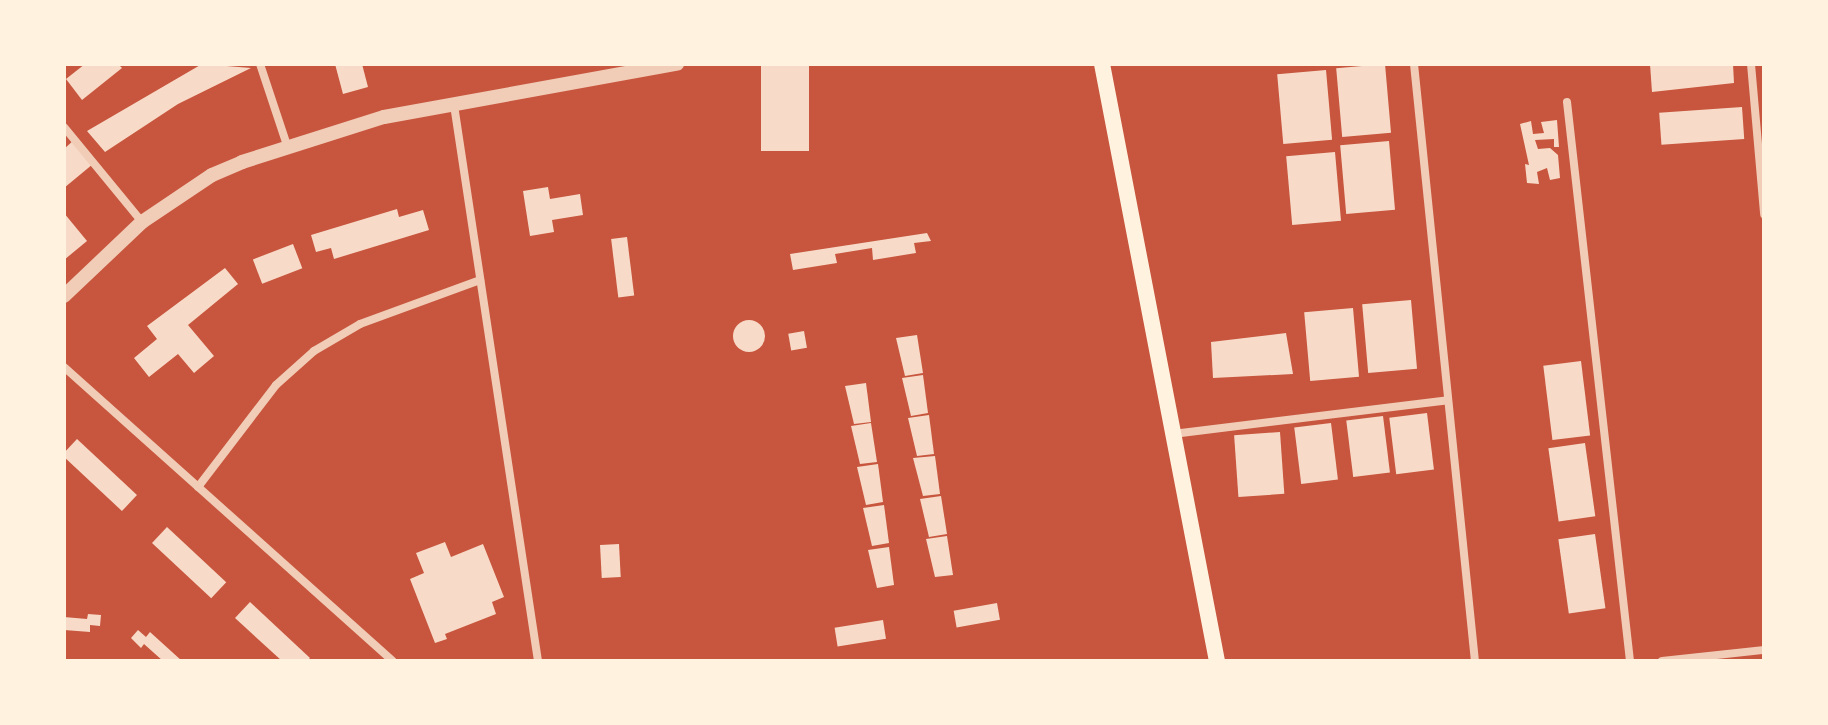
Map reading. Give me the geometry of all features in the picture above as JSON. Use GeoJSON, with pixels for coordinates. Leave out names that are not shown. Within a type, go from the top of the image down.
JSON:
{"type":"FeatureCollection","features":[{"type":"Feature","properties":{"kind":"main road"},"geometry":{"type":"LineString","coordinates":[[1102,64],[1217,661]]}},
{"type":"Feature","properties":{"kind":"street"},"geometry":{"type":"LineString","coordinates":[[260,64],[288,148]]}},
{"type":"Feature","properties":{"kind":"street"},"geometry":{"type":"LineString","coordinates":[[64,296],[142,222],[212,175],[384,117],[677,64]]}},
{"type":"Feature","properties":{"kind":"street"},"geometry":{"type":"LineString","coordinates":[[1414,64],[1475,661]]}},
{"type":"Feature","properties":{"kind":"street"},"geometry":{"type":"LineString","coordinates":[[1751,64],[1754,134],[1764,214]]}},
{"type":"Feature","properties":{"kind":"street"},"geometry":{"type":"LineString","coordinates":[[1567,102],[1630,661]]}},
{"type":"Feature","properties":{"kind":"street"},"geometry":{"type":"LineString","coordinates":[[454,105],[538,661]]}},
{"type":"Feature","properties":{"kind":"street"},"geometry":{"type":"LineString","coordinates":[[64,127],[142,222]]}},
{"type":"Feature","properties":{"kind":"street"},"geometry":{"type":"LineString","coordinates":[[1754,134],[1764,133]]}},
{"type":"Feature","properties":{"kind":"street"},"geometry":{"type":"LineString","coordinates":[[198,487],[276,385],[314,351],[360,324],[480,280]]}},
{"type":"Feature","properties":{"kind":"street"},"geometry":{"type":"LineString","coordinates":[[64,367],[393,661]]}},
{"type":"Feature","properties":{"kind":"street"},"geometry":{"type":"LineString","coordinates":[[1173,434],[1448,400]]}},
{"type":"Feature","properties":{"kind":"street"},"geometry":{"type":"LineString","coordinates":[[1662,661],[1764,650]]}},
{"type":"Feature","properties":{"kind":"building"},"geometry":{"type":"Polygon","coordinates":[[[85,64],[118,64],[122,68],[82,100],[66,79],[85,64]]]}},
{"type":"Feature","properties":{"kind":"building"},"geometry":{"type":"Polygon","coordinates":[[[202,64],[251,68],[178,104],[105,152],[87,131],[202,64]]]}},
{"type":"Feature","properties":{"kind":"building"},"geometry":{"type":"Polygon","coordinates":[[[335,64],[362,64],[368,87],[343,94],[335,64]]]}},
{"type":"Feature","properties":{"kind":"building"},"geometry":{"type":"Polygon","coordinates":[[[761,64],[809,64],[809,151],[761,151],[761,64]]]}},
{"type":"Feature","properties":{"kind":"building"},"geometry":{"type":"Polygon","coordinates":[[[1385,64],[1391,133],[1342,137],[1336,68],[1385,64]]]}},
{"type":"Feature","properties":{"kind":"building"},"geometry":{"type":"Polygon","coordinates":[[[1650,64],[1733,64],[1734,83],[1652,92],[1650,64]]]}},
{"type":"Feature","properties":{"kind":"building"},"geometry":{"type":"Polygon","coordinates":[[[1326,70],[1332,140],[1283,144],[1277,74],[1326,70]]]}},
{"type":"Feature","properties":{"kind":"building"},"geometry":{"type":"Polygon","coordinates":[[[1742,107],[1744,139],[1661,145],[1659,113],[1742,107]]]}},
{"type":"Feature","properties":{"kind":"building"},"geometry":{"type":"Polygon","coordinates":[[[1557,120],[1559,147],[1554,147],[1554,139],[1535,140],[1538,149],[1550,148],[1558,155],[1560,178],[1550,180],[1547,168],[1537,172],[1539,184],[1527,183],[1525,164],[1529,165],[1520,124],[1531,121],[1533,134],[1544,133],[1541,122],[1557,120]]]}},
{"type":"Feature","properties":{"kind":"building"},"geometry":{"type":"Polygon","coordinates":[[[74,140],[93,164],[64,188],[64,149],[74,140]]]}},
{"type":"Feature","properties":{"kind":"building"},"geometry":{"type":"Polygon","coordinates":[[[1389,141],[1395,210],[1346,214],[1340,145],[1389,141]]]}},
{"type":"Feature","properties":{"kind":"building"},"geometry":{"type":"Polygon","coordinates":[[[1335,152],[1341,221],[1292,225],[1286,156],[1335,152]]]}},
{"type":"Feature","properties":{"kind":"building"},"geometry":{"type":"Polygon","coordinates":[[[548,187],[550,199],[580,194],[583,215],[552,220],[554,232],[530,236],[523,191],[548,187]]]}},
{"type":"Feature","properties":{"kind":"building"},"geometry":{"type":"Polygon","coordinates":[[[397,209],[399,217],[423,210],[429,230],[334,259],[331,248],[316,252],[311,235],[397,209]]]}},
{"type":"Feature","properties":{"kind":"building"},"geometry":{"type":"Polygon","coordinates":[[[64,213],[87,241],[64,260],[64,213]]]}},
{"type":"Feature","properties":{"kind":"building"},"geometry":{"type":"Polygon","coordinates":[[[927,233],[931,241],[914,243],[916,253],[873,260],[872,248],[835,254],[837,263],[793,270],[790,254],[927,233]]]}},
{"type":"Feature","properties":{"kind":"building"},"geometry":{"type":"Polygon","coordinates":[[[627,237],[634,296],[618,298],[611,239],[627,237]]]}},
{"type":"Feature","properties":{"kind":"building"},"geometry":{"type":"Polygon","coordinates":[[[293,244],[302,268],[262,284],[253,259],[293,244]]]}},
{"type":"Feature","properties":{"kind":"building"},"geometry":{"type":"Polygon","coordinates":[[[225,268],[238,284],[188,325],[214,356],[194,373],[178,354],[149,377],[134,358],[157,339],[147,326],[225,268]]]}},
{"type":"Feature","properties":{"kind":"building"},"geometry":{"type":"Polygon","coordinates":[[[1411,300],[1417,369],[1368,373],[1362,304],[1411,300]]]}},
{"type":"Feature","properties":{"kind":"building"},"geometry":{"type":"Polygon","coordinates":[[[1353,308],[1359,377],[1310,381],[1304,312],[1353,308]]]}},
{"type":"Feature","properties":{"kind":"building"},"geometry":{"type":"Polygon","coordinates":[[[749,320],[760,325],[765,336],[760,347],[749,352],[738,347],[733,336],[738,325],[749,320]]]}},
{"type":"Feature","properties":{"kind":"building"},"geometry":{"type":"Polygon","coordinates":[[[804,331],[807,348],[791,351],[788,334],[804,331]]]}},
{"type":"Feature","properties":{"kind":"building"},"geometry":{"type":"Polygon","coordinates":[[[1286,333],[1293,374],[1213,378],[1211,342],[1286,333]]]}},
{"type":"Feature","properties":{"kind":"building"},"geometry":{"type":"Polygon","coordinates":[[[917,335],[923,373],[905,376],[896,338],[917,335]]]}},
{"type":"Feature","properties":{"kind":"building"},"geometry":{"type":"Polygon","coordinates":[[[1581,361],[1590,435],[1552,440],[1543,366],[1581,361]]]}},
{"type":"Feature","properties":{"kind":"building"},"geometry":{"type":"Polygon","coordinates":[[[923,375],[928,413],[911,416],[902,378],[923,375]]]}},
{"type":"Feature","properties":{"kind":"building"},"geometry":{"type":"Polygon","coordinates":[[[866,383],[871,422],[854,424],[845,386],[866,383]]]}},
{"type":"Feature","properties":{"kind":"building"},"geometry":{"type":"Polygon","coordinates":[[[1427,413],[1434,470],[1396,474],[1389,418],[1427,413]]]}},
{"type":"Feature","properties":{"kind":"building"},"geometry":{"type":"Polygon","coordinates":[[[929,415],[934,454],[917,456],[908,418],[929,415]]]}},
{"type":"Feature","properties":{"kind":"building"},"geometry":{"type":"Polygon","coordinates":[[[1383,416],[1390,473],[1353,477],[1346,421],[1383,416]]]}},
{"type":"Feature","properties":{"kind":"building"},"geometry":{"type":"Polygon","coordinates":[[[871,423],[877,462],[860,464],[851,426],[871,423]]]}},
{"type":"Feature","properties":{"kind":"building"},"geometry":{"type":"Polygon","coordinates":[[[1331,423],[1338,480],[1301,484],[1294,428],[1331,423]]]}},
{"type":"Feature","properties":{"kind":"building"},"geometry":{"type":"Polygon","coordinates":[[[1280,432],[1284,494],[1238,497],[1234,435],[1280,432]]]}},
{"type":"Feature","properties":{"kind":"building"},"geometry":{"type":"Polygon","coordinates":[[[77,439],[137,495],[122,511],[64,457],[77,439]]]}},
{"type":"Feature","properties":{"kind":"building"},"geometry":{"type":"Polygon","coordinates":[[[1585,443],[1595,516],[1559,521],[1548,448],[1585,443]]]}},
{"type":"Feature","properties":{"kind":"building"},"geometry":{"type":"Polygon","coordinates":[[[935,456],[940,494],[923,496],[913,458],[935,456]]]}},
{"type":"Feature","properties":{"kind":"building"},"geometry":{"type":"Polygon","coordinates":[[[878,464],[883,502],[866,505],[857,467],[878,464]]]}},
{"type":"Feature","properties":{"kind":"building"},"geometry":{"type":"Polygon","coordinates":[[[941,496],[947,534],[929,537],[920,499],[941,496]]]}},
{"type":"Feature","properties":{"kind":"building"},"geometry":{"type":"Polygon","coordinates":[[[884,505],[889,543],[872,546],[863,508],[884,505]]]}},
{"type":"Feature","properties":{"kind":"building"},"geometry":{"type":"Polygon","coordinates":[[[167,527],[226,582],[211,598],[152,543],[167,527]]]}},
{"type":"Feature","properties":{"kind":"building"},"geometry":{"type":"Polygon","coordinates":[[[1595,534],[1605,608],[1569,613],[1558,539],[1595,534]]]}},
{"type":"Feature","properties":{"kind":"building"},"geometry":{"type":"Polygon","coordinates":[[[947,536],[953,575],[935,577],[926,539],[947,536]]]}},
{"type":"Feature","properties":{"kind":"building"},"geometry":{"type":"Polygon","coordinates":[[[445,542],[451,557],[483,544],[504,597],[492,602],[496,614],[445,634],[447,639],[435,643],[410,579],[424,573],[416,553],[445,542]]]}},
{"type":"Feature","properties":{"kind":"building"},"geometry":{"type":"Polygon","coordinates":[[[619,544],[621,577],[602,578],[600,545],[619,544]]]}},
{"type":"Feature","properties":{"kind":"building"},"geometry":{"type":"Polygon","coordinates":[[[889,547],[894,585],[877,588],[868,550],[889,547]]]}},
{"type":"Feature","properties":{"kind":"building"},"geometry":{"type":"Polygon","coordinates":[[[250,602],[310,658],[307,661],[282,661],[235,618],[250,602]]]}},
{"type":"Feature","properties":{"kind":"building"},"geometry":{"type":"Polygon","coordinates":[[[997,603],[1000,620],[957,627],[954,611],[997,603]]]}},
{"type":"Feature","properties":{"kind":"building"},"geometry":{"type":"Polygon","coordinates":[[[88,614],[101,615],[100,626],[90,625],[90,632],[64,630],[64,617],[87,619],[88,614]]]}},
{"type":"Feature","properties":{"kind":"building"},"geometry":{"type":"Polygon","coordinates":[[[883,620],[886,639],[838,646],[835,628],[883,620]]]}},
{"type":"Feature","properties":{"kind":"building"},"geometry":{"type":"Polygon","coordinates":[[[138,630],[146,637],[150,632],[182,661],[163,661],[144,644],[141,648],[131,638],[138,630]]]}}]}
